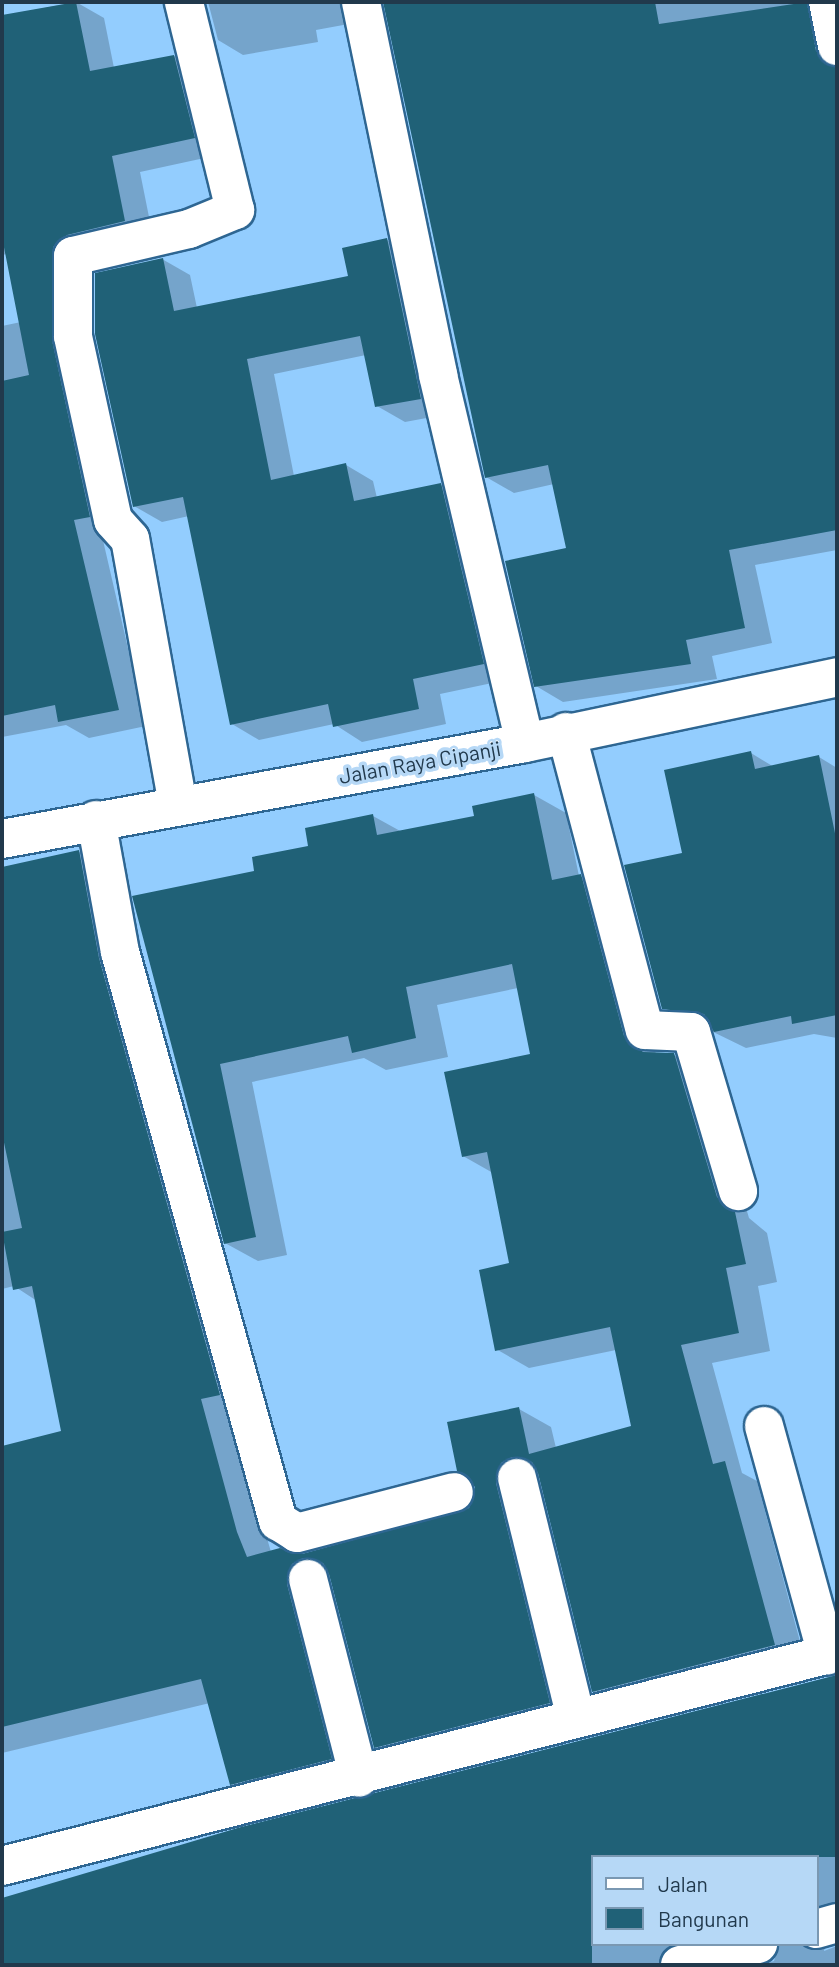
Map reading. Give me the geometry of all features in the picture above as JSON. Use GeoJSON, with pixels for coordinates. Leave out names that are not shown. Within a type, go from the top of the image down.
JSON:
{"type":"FeatureCollection","features":[{"type":"Feature","properties":{"kind":"street"},"geometry":{"type":"LineString","coordinates":[[178,805],[130,539],[113,520],[73,336],[74,256],[189,229],[235,210],[184,2]]}},
{"type":"Feature","properties":{"kind":"street"},"geometry":{"type":"LineString","coordinates":[[361,2],[438,375],[525,743]]}},
{"type":"Feature","properties":{"kind":"street"},"geometry":{"type":"LineString","coordinates":[[828,2],[837,46]]}},
{"type":"Feature","properties":{"kind":"street","name":"Jalan Raya Cipanji"},"geometry":{"type":"LineString","coordinates":[[2,839],[525,743],[566,732],[837,677]]}},
{"type":"Feature","properties":{"kind":"street"},"geometry":{"type":"LineString","coordinates":[[566,732],[645,1030],[691,1032],[738,1191]]}},
{"type":"Feature","properties":{"kind":"street"},"geometry":{"type":"LineString","coordinates":[[96,820],[120,952],[278,1521],[297,1533],[454,1492]]}},
{"type":"Feature","properties":{"kind":"street"},"geometry":{"type":"LineString","coordinates":[[2,1866],[359,1778],[575,1715],[832,1654],[764,1426]]}},
{"type":"Feature","properties":{"kind":"street"},"geometry":{"type":"LineString","coordinates":[[517,1478],[575,1715]]}},
{"type":"Feature","properties":{"kind":"street"},"geometry":{"type":"LineString","coordinates":[[308,1579],[359,1778]]}},
{"type":"Feature","properties":{"kind":"street"},"geometry":{"type":"LineString","coordinates":[[818,1928],[837,1923]]}},
{"type":"Feature","properties":{"kind":"street"},"geometry":{"type":"LineString","coordinates":[[680,1965],[751,1946]]}},
{"type":"Feature","properties":{"kind":"building"},"geometry":{"type":"Polygon","coordinates":[[[76,2],[90,71],[174,55],[195,138],[112,156],[125,221],[67,235],[53,247],[52,340],[90,517],[74,520],[119,710],[58,722],[55,705],[2,716],[2,381],[29,375],[2,237],[2,15],[76,2]]]}},
{"type":"Feature","properties":{"kind":"building"},"geometry":{"type":"Polygon","coordinates":[[[383,2],[655,2],[659,24],[807,2],[816,51],[837,67],[837,530],[729,550],[745,628],[686,640],[691,664],[534,687],[505,561],[566,548],[548,465],[485,478],[383,2]]]}},
{"type":"Feature","properties":{"kind":"building"},"geometry":{"type":"Polygon","coordinates":[[[387,238],[421,399],[375,407],[360,336],[247,359],[271,480],[346,463],[354,501],[441,483],[484,664],[413,679],[419,709],[333,727],[328,704],[230,725],[183,497],[133,507],[95,334],[95,273],[163,258],[174,311],[348,276],[342,248],[387,238]]]}},
{"type":"Feature","properties":{"kind":"building"},"geometry":{"type":"Polygon","coordinates":[[[751,751],[755,769],[819,755],[837,843],[837,1015],[792,1024],[791,1016],[714,1032],[704,1014],[662,1009],[624,865],[682,853],[664,770],[751,751]]]}},
{"type":"Feature","properties":{"kind":"building"},"geometry":{"type":"Polygon","coordinates":[[[534,793],[552,880],[581,874],[624,1036],[643,1052],[674,1053],[717,1197],[735,1212],[746,1264],[726,1268],[739,1333],[681,1345],[713,1464],[725,1461],[775,1645],[592,1692],[538,1473],[532,1462],[512,1457],[501,1463],[496,1483],[550,1703],[374,1748],[329,1574],[323,1563],[303,1558],[292,1564],[287,1584],[332,1759],[230,1785],[201,1679],[2,1727],[2,1446],[61,1431],[32,1286],[13,1290],[2,1232],[22,1228],[2,1133],[2,867],[79,850],[99,958],[220,1395],[201,1399],[237,1532],[247,1557],[280,1548],[302,1554],[469,1508],[475,1487],[457,1471],[447,1422],[519,1407],[529,1454],[631,1426],[610,1327],[495,1351],[479,1270],[509,1263],[487,1152],[462,1157],[444,1072],[530,1054],[512,964],[406,987],[416,1038],[352,1053],[348,1036],[220,1064],[256,1237],[224,1244],[132,896],[254,871],[252,857],[308,846],[305,828],[373,814],[377,835],[474,816],[472,806],[534,793]]]}},
{"type":"Feature","properties":{"kind":"building"},"geometry":{"type":"Polygon","coordinates":[[[837,1675],[837,1857],[590,1855],[592,1965],[2,1965],[2,1898],[241,1827],[837,1675]]]}}]}
